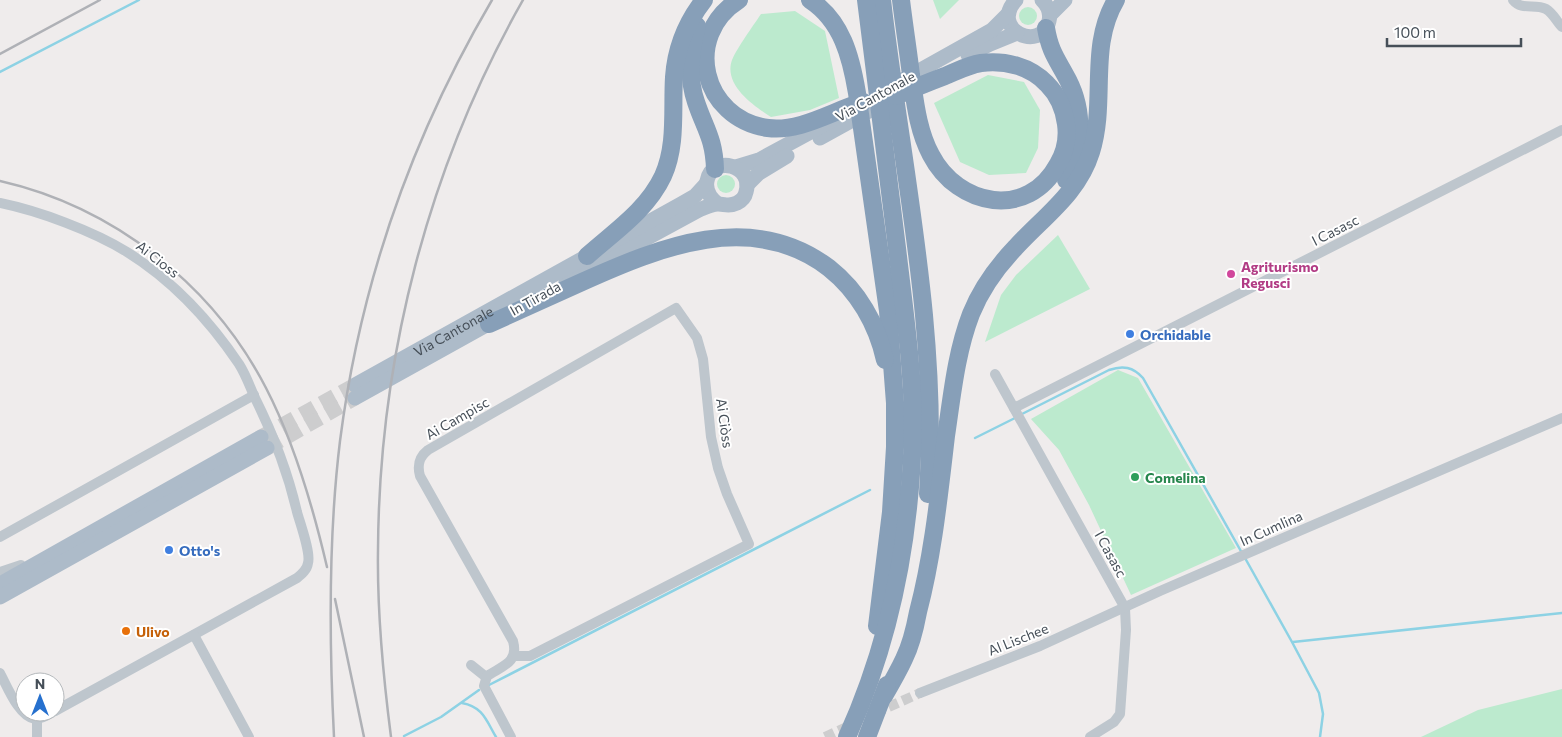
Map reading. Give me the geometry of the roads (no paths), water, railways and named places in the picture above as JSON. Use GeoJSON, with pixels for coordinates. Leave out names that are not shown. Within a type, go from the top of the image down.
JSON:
{"type":"FeatureCollection","features":[{"type":"Feature","properties":{"kind":"highway"},"geometry":{"type":"LineString","coordinates":[[706,0],[690,54],[690,70],[696,101],[711,138],[714,169]]}},
{"type":"Feature","properties":{"kind":"highway"},"geometry":{"type":"LineString","coordinates":[[587,256],[640,210],[663,176],[668,161],[672,136],[674,76],[678,50],[687,26],[706,0]]}},
{"type":"Feature","properties":{"kind":"highway"},"geometry":{"type":"LineString","coordinates":[[738,0],[717,21],[710,35],[706,53],[705,63],[710,84],[726,108],[741,119],[770,128],[807,123],[851,111]]}},
{"type":"Feature","properties":{"kind":"highway"},"geometry":{"type":"LineString","coordinates":[[810,0],[821,8],[835,25],[846,46],[853,69],[888,318],[894,382],[896,422],[891,512],[873,656],[866,690]]}},
{"type":"Feature","properties":{"kind":"highway"},"geometry":{"type":"LineString","coordinates":[[848,737],[887,627],[901,561],[910,495],[913,427],[908,338],[866,0]]}},
{"type":"Feature","properties":{"kind":"highway"},"geometry":{"type":"LineString","coordinates":[[882,0],[922,294],[928,354],[930,425],[928,498],[918,572],[884,696]]}},
{"type":"Feature","properties":{"kind":"highway"},"geometry":{"type":"LineString","coordinates":[[896,96],[925,77],[986,62],[1015,65],[1040,78],[1050,87],[1059,100],[1064,112],[1066,127],[1064,150],[1052,173],[1040,186],[1032,192],[1019,197],[999,201],[984,199],[971,195],[956,186],[942,173],[931,155],[919,123],[902,0]]}},
{"type":"Feature","properties":{"kind":"highway"},"geometry":{"type":"LineString","coordinates":[[867,737],[884,696],[905,658],[923,594],[933,541],[953,390],[966,328],[976,303],[999,266],[1060,204],[1079,179],[1088,162],[1097,128],[1099,60],[1102,37],[1108,16],[1116,0]]}},
{"type":"Feature","properties":{"kind":"highway"},"geometry":{"type":"LineString","coordinates":[[1022,241],[1065,183],[1073,166],[1079,143],[1080,125],[1077,102],[1068,80],[1052,54],[1048,43],[1048,22]]}},
{"type":"Feature","properties":{"kind":"highway"},"geometry":{"type":"LineString","coordinates":[[489,324],[624,263],[672,247],[731,237],[756,238],[777,242],[808,254],[827,267],[844,282],[861,302],[872,321],[882,348],[896,422]]}},
{"type":"Feature","properties":{"kind":"main road","name":"Via Cantonale"},"geometry":{"type":"LineString","coordinates":[[925,77],[992,30],[1008,14],[1010,6],[1016,0]]}},
{"type":"Feature","properties":{"kind":"main road"},"geometry":{"type":"LineString","coordinates":[[1042,0],[1048,8],[1048,22]]}},
{"type":"Feature","properties":{"kind":"main road"},"geometry":{"type":"LineString","coordinates":[[1008,14],[1010,23],[1017,33],[1023,36],[1035,36],[1041,33],[1065,0]]}},
{"type":"Feature","properties":{"kind":"main road","name":"Via Cantonale"},"geometry":{"type":"LineString","coordinates":[[736,167],[759,160],[851,111],[925,77],[990,44],[1017,33]]}},
{"type":"Feature","properties":{"kind":"main road","name":"Via Cantonale"},"geometry":{"type":"LineString","coordinates":[[748,185],[759,173],[851,111],[896,96]]}},
{"type":"Feature","properties":{"kind":"main road"},"geometry":{"type":"LineString","coordinates":[[724,165],[736,167],[745,175],[748,185],[745,195],[740,202],[729,206],[718,204],[708,194],[706,184],[708,175],[714,169],[724,165]]}},
{"type":"Feature","properties":{"kind":"main road","name":"Via Cantonale"},"geometry":{"type":"LineString","coordinates":[[355,392],[587,256],[681,204],[694,196],[706,184]]}},
{"type":"Feature","properties":{"kind":"main road","name":"In Tirada"},"geometry":{"type":"LineString","coordinates":[[355,392],[489,324],[685,216],[718,204]]}},
{"type":"Feature","properties":{"kind":"main road"},"geometry":{"type":"LineString","coordinates":[[264,443],[2,585],[56,552],[264,443]]}},
{"type":"Feature","properties":{"kind":"street"},"geometry":{"type":"LineString","coordinates":[[1513,0],[1520,6],[1534,3],[1544,8],[1562,28],[1548,0]]}},
{"type":"Feature","properties":{"kind":"street","name":"I Casasc"},"geometry":{"type":"LineString","coordinates":[[1017,413],[1562,130]]}},
{"type":"Feature","properties":{"kind":"street","name":"Ai Cioss"},"geometry":{"type":"LineString","coordinates":[[0,203],[36,212],[70,225],[127,252],[170,285],[209,324],[239,365],[268,426],[296,504],[309,563],[306,570],[297,578],[194,635]]}},
{"type":"Feature","properties":{"kind":"street","name":"Ai Ciòss"},"geometry":{"type":"LineString","coordinates":[[513,656],[530,656],[749,544],[718,468],[711,437],[703,359],[697,338],[676,308]]}},
{"type":"Feature","properties":{"kind":"street","name":"Ai Campisc"},"geometry":{"type":"LineString","coordinates":[[513,656],[514,645],[511,636],[420,476],[418,470],[420,459],[428,450],[676,308]]}},
{"type":"Feature","properties":{"kind":"street","name":"I Casasc"},"geometry":{"type":"LineString","coordinates":[[995,374],[1125,608]]}},
{"type":"Feature","properties":{"kind":"street"},"geometry":{"type":"LineString","coordinates":[[0,538],[254,395]]}},
{"type":"Feature","properties":{"kind":"street","name":"In Cumlina"},"geometry":{"type":"LineString","coordinates":[[1125,608],[1160,591],[1562,418]]}},
{"type":"Feature","properties":{"kind":"street"},"geometry":{"type":"LineString","coordinates":[[1090,737],[1114,722],[1120,714],[1126,630],[1125,608]]}},
{"type":"Feature","properties":{"kind":"street","name":"Al Lischee"},"geometry":{"type":"LineString","coordinates":[[920,693],[1040,646],[1125,608]]}},
{"type":"Feature","properties":{"kind":"street"},"geometry":{"type":"LineString","coordinates":[[65,706],[194,635],[249,737]]}},
{"type":"Feature","properties":{"kind":"street"},"geometry":{"type":"LineString","coordinates":[[511,737],[485,690],[484,683],[487,677],[506,665],[513,656]]}},
{"type":"Feature","properties":{"kind":"street"},"geometry":{"type":"LineString","coordinates":[[471,665],[487,677]]}},
{"type":"Feature","properties":{"kind":"street"},"geometry":{"type":"LineString","coordinates":[[0,673],[15,698]]}},
{"type":"Feature","properties":{"kind":"street"},"geometry":{"type":"LineString","coordinates":[[37,722],[37,737]]}},
{"type":"Feature","properties":{"kind":"waterway"},"geometry":{"type":"LineString","coordinates":[[0,72],[139,0]]}},
{"type":"Feature","properties":{"kind":"waterway"},"geometry":{"type":"LineString","coordinates":[[1020,415],[1109,370],[1123,367],[1132,369],[1143,378],[1242,553]]}},
{"type":"Feature","properties":{"kind":"waterway"},"geometry":{"type":"LineString","coordinates":[[975,438],[1015,418]]}},
{"type":"Feature","properties":{"kind":"waterway"},"geometry":{"type":"LineString","coordinates":[[489,685],[870,490]]}},
{"type":"Feature","properties":{"kind":"waterway"},"geometry":{"type":"LineString","coordinates":[[1245,558],[1319,693],[1323,714],[1320,737]]}},
{"type":"Feature","properties":{"kind":"waterway"},"geometry":{"type":"LineString","coordinates":[[1293,642],[1562,613]]}},
{"type":"Feature","properties":{"kind":"waterway"},"geometry":{"type":"LineString","coordinates":[[404,736],[441,717],[479,690]]}},
{"type":"Feature","properties":{"kind":"waterway"},"geometry":{"type":"LineString","coordinates":[[462,703],[479,711],[496,737]]}},
{"type":"Feature","properties":{"kind":"tunnel"},"geometry":{"type":"LineString","coordinates":[[261,437],[355,385]]}},
{"type":"Feature","properties":{"kind":"tunnel"},"geometry":{"type":"LineString","coordinates":[[267,448],[355,398]]}},
{"type":"Feature","properties":{"kind":"tunnel"},"geometry":{"type":"LineString","coordinates":[[875,713],[920,693]]}},
{"type":"Feature","properties":{"kind":"tunnel"},"geometry":{"type":"LineString","coordinates":[[825,737],[853,724]]}},
{"type":"Feature","properties":{"kind":"railway"},"geometry":{"type":"LineString","coordinates":[[0,54],[100,0]]}},
{"type":"Feature","properties":{"kind":"railway"},"geometry":{"type":"LineString","coordinates":[[334,737],[331,663],[333,515],[340,441],[361,325],[376,269],[414,158],[437,104],[492,0]]}},
{"type":"Feature","properties":{"kind":"railway"},"geometry":{"type":"LineString","coordinates":[[391,737],[381,644],[378,550],[381,478],[388,407],[399,336],[415,266],[436,197],[460,129],[490,64],[523,0]]}},
{"type":"Feature","properties":{"kind":"railway"},"geometry":{"type":"LineString","coordinates":[[0,181],[42,193],[82,210],[120,231],[156,256],[189,284],[218,316],[244,351],[266,388],[286,431],[316,522],[327,567]]}},
{"type":"Feature","properties":{"kind":"railway"},"geometry":{"type":"LineString","coordinates":[[335,599],[364,737]]}},
{"type":"Feature","properties":{"kind":"place","name":"Agriturismo Regusci"},"geometry":{"type":"Point","coordinates":[1231,274]}},
{"type":"Feature","properties":{"kind":"place","name":"Orchidable"},"geometry":{"type":"Point","coordinates":[1130,334]}},
{"type":"Feature","properties":{"kind":"place","name":"Comelina"},"geometry":{"type":"Point","coordinates":[1135,477]}},
{"type":"Feature","properties":{"kind":"place","name":"Otto's"},"geometry":{"type":"Point","coordinates":[169,550]}},
{"type":"Feature","properties":{"kind":"place","name":"Ulivo"},"geometry":{"type":"Point","coordinates":[126,631]}}]}
